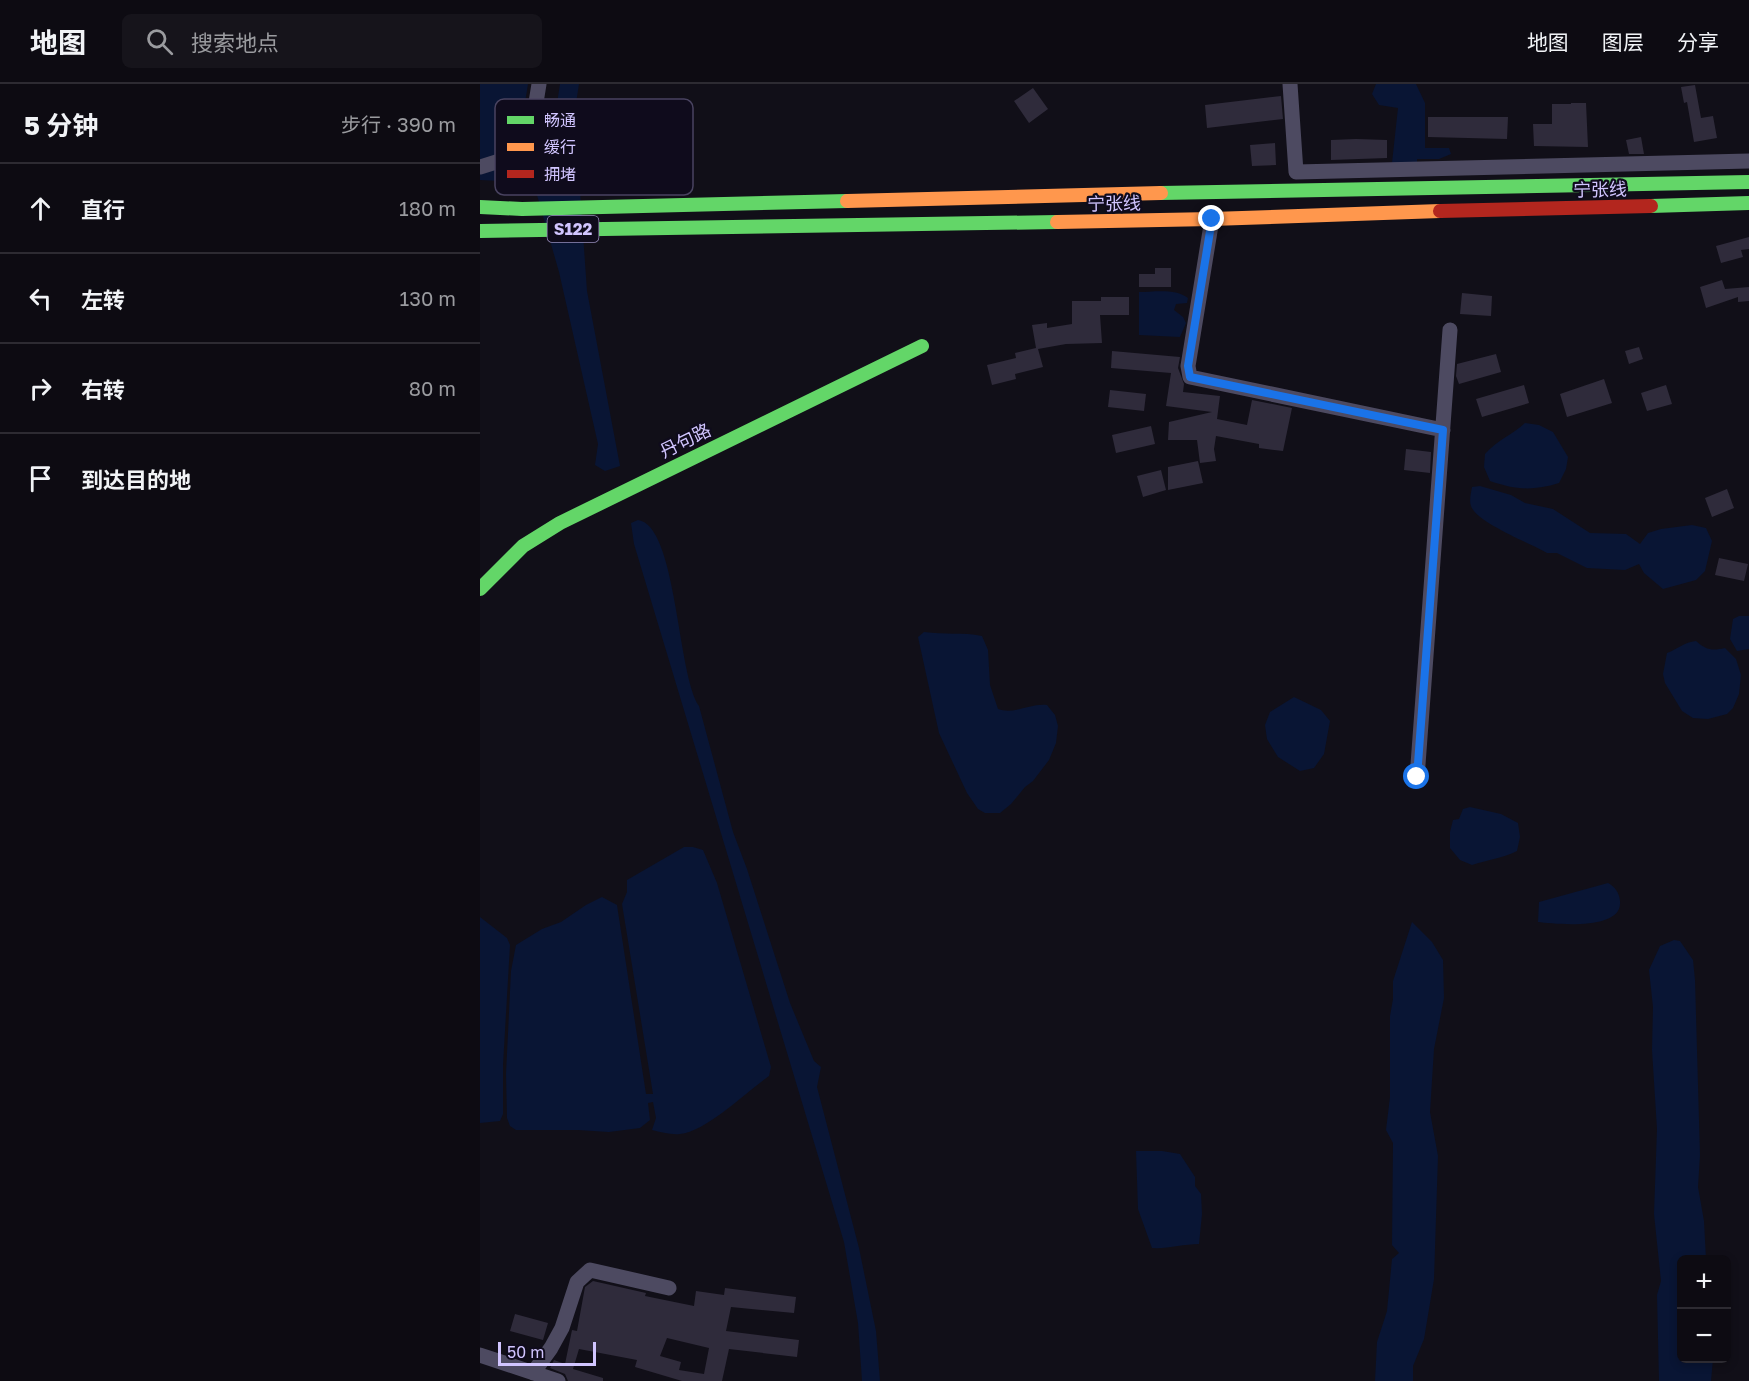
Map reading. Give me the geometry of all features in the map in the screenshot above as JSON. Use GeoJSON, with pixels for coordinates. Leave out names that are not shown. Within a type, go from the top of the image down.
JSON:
{"type":"FeatureCollection","features":[{"type":"Feature","properties":{"kind":"main road","name":"宁张线"},"geometry":{"type":"LineString","coordinates":[[480,207],[624,206],[1749,182]]}},
{"type":"Feature","properties":{"kind":"main road","name":"宁张线"},"geometry":{"type":"LineString","coordinates":[[480,231],[1212,219],[1749,203]]}},
{"type":"Feature","properties":{"kind":"main road","name":"丹句路"},"geometry":{"type":"LineString","coordinates":[[480,590],[523,546],[560,523],[922,346]]}},
{"type":"Feature","properties":{"kind":"street"},"geometry":{"type":"LineString","coordinates":[[537,99],[539,84]]}},
{"type":"Feature","properties":{"kind":"street"},"geometry":{"type":"LineString","coordinates":[[1290,84],[1296,172],[1749,162]]}},
{"type":"Feature","properties":{"kind":"street"},"geometry":{"type":"LineString","coordinates":[[480,167],[495,162]]}},
{"type":"Feature","properties":{"kind":"street"},"geometry":{"type":"LineString","coordinates":[[1212,219],[1188,366],[1190,377],[1443,430]]}},
{"type":"Feature","properties":{"kind":"street"},"geometry":{"type":"LineString","coordinates":[[1417,777],[1450,330]]}},
{"type":"Feature","properties":{"kind":"street"},"geometry":{"type":"LineString","coordinates":[[533,1372],[551,1348],[562,1328],[577,1282],[590,1270],[669,1288]]}},
{"type":"Feature","properties":{"kind":"street"},"geometry":{"type":"LineString","coordinates":[[480,1355],[558,1381]]}},
{"type":"Feature","properties":{"kind":"water"},"geometry":{"type":"Polygon","coordinates":[[[480,84],[528,84],[526,99],[495,99],[495,181],[480,180],[480,84]]]}},
{"type":"Feature","properties":{"kind":"water"},"geometry":{"type":"Polygon","coordinates":[[[560,84],[579,84],[577,99],[558,99],[560,84]]]}},
{"type":"Feature","properties":{"kind":"water"},"geometry":{"type":"Polygon","coordinates":[[[1376,84],[1416,84],[1425,103],[1425,148],[1449,148],[1451,154],[1439,159],[1417,159],[1417,171],[1391,172],[1398,108],[1379,105],[1372,94],[1376,84]]]}},
{"type":"Feature","properties":{"kind":"water"},"geometry":{"type":"Polygon","coordinates":[[[537,195],[580,195],[587,291],[620,466],[605,471],[595,465],[598,444],[559,272],[537,195]]]}},
{"type":"Feature","properties":{"kind":"water"},"geometry":{"type":"Polygon","coordinates":[[[1139,292],[1171,292],[1188,298],[1187,303],[1176,304],[1174,310],[1183,317],[1186,323],[1180,337],[1139,335],[1139,292]]]}},
{"type":"Feature","properties":{"kind":"water"},"geometry":{"type":"Polygon","coordinates":[[[1525,423],[1539,425],[1553,432],[1568,457],[1566,469],[1559,483],[1524,488],[1490,481],[1484,467],[1485,454],[1525,423]]]}},
{"type":"Feature","properties":{"kind":"water"},"geometry":{"type":"Polygon","coordinates":[[[1480,486],[1511,495],[1525,503],[1553,509],[1590,533],[1626,534],[1640,544],[1648,533],[1661,529],[1692,525],[1706,528],[1712,541],[1705,571],[1696,580],[1663,589],[1644,573],[1639,564],[1625,570],[1587,568],[1557,553],[1547,553],[1493,526],[1475,512],[1470,504],[1471,492],[1472,487],[1480,486]]]}},
{"type":"Feature","properties":{"kind":"water"},"geometry":{"type":"Polygon","coordinates":[[[638,520],[651,528],[661,547],[669,573],[692,689],[699,706],[733,832],[790,1003],[814,1061],[821,1067],[817,1087],[859,1248],[876,1331],[880,1381],[862,1381],[858,1323],[844,1242],[634,544],[631,523],[638,520]]]}},
{"type":"Feature","properties":{"kind":"water"},"geometry":{"type":"Polygon","coordinates":[[[1739,616],[1749,616],[1749,649],[1737,651],[1730,639],[1733,619],[1739,616]]]}},
{"type":"Feature","properties":{"kind":"water"},"geometry":{"type":"Polygon","coordinates":[[[924,632],[982,636],[988,650],[990,685],[998,709],[1010,711],[1047,705],[1055,715],[1058,726],[1056,743],[1049,760],[1033,781],[1000,813],[985,813],[978,809],[967,793],[939,733],[918,637],[924,632]]]}},
{"type":"Feature","properties":{"kind":"water"},"geometry":{"type":"Polygon","coordinates":[[[1696,641],[1709,649],[1725,648],[1736,659],[1741,675],[1739,694],[1733,708],[1727,714],[1708,719],[1693,718],[1682,711],[1665,683],[1663,674],[1667,653],[1684,644],[1696,641]]]}},
{"type":"Feature","properties":{"kind":"water"},"geometry":{"type":"Polygon","coordinates":[[[1294,697],[1321,710],[1330,721],[1324,754],[1314,768],[1300,771],[1278,757],[1267,739],[1265,725],[1270,712],[1294,697]]]}},
{"type":"Feature","properties":{"kind":"water"},"geometry":{"type":"Polygon","coordinates":[[[1470,807],[1501,814],[1518,823],[1520,837],[1517,851],[1472,865],[1460,860],[1450,848],[1450,832],[1453,820],[1459,819],[1463,809],[1470,807]]]}},
{"type":"Feature","properties":{"kind":"water"},"geometry":{"type":"Polygon","coordinates":[[[684,847],[703,850],[717,883],[771,1067],[769,1076],[714,1119],[680,1134],[652,1130],[656,1118],[653,1102],[648,1103],[650,1120],[640,1128],[609,1132],[516,1130],[510,1126],[507,1118],[506,1074],[511,971],[516,945],[542,929],[561,922],[602,897],[617,905],[646,1094],[653,1094],[622,904],[627,892],[627,880],[684,847]]]}},
{"type":"Feature","properties":{"kind":"water"},"geometry":{"type":"Polygon","coordinates":[[[1608,883],[1616,890],[1620,901],[1618,911],[1611,917],[1587,924],[1538,922],[1539,902],[1608,883]]]}},
{"type":"Feature","properties":{"kind":"water"},"geometry":{"type":"Polygon","coordinates":[[[480,917],[507,938],[510,945],[503,1065],[503,1114],[500,1121],[480,1123],[480,917]]]}},
{"type":"Feature","properties":{"kind":"water"},"geometry":{"type":"Polygon","coordinates":[[[1412,922],[1432,942],[1443,960],[1444,998],[1434,1049],[1430,1112],[1438,1156],[1434,1279],[1424,1339],[1413,1366],[1413,1381],[1375,1381],[1377,1342],[1387,1311],[1392,1259],[1399,1253],[1392,1245],[1393,1143],[1386,1130],[1390,1097],[1390,1016],[1393,981],[1412,922]]]}},
{"type":"Feature","properties":{"kind":"water"},"geometry":{"type":"Polygon","coordinates":[[[1674,940],[1680,941],[1693,960],[1695,980],[1700,1155],[1698,1187],[1704,1221],[1706,1255],[1677,1255],[1677,1363],[1713,1363],[1711,1381],[1659,1381],[1657,1295],[1661,1281],[1654,1214],[1657,1129],[1652,1050],[1653,1007],[1649,970],[1660,946],[1674,940]]]}},
{"type":"Feature","properties":{"kind":"water"},"geometry":{"type":"Polygon","coordinates":[[[1136,1151],[1180,1154],[1195,1177],[1195,1186],[1201,1194],[1199,1244],[1152,1248],[1138,1209],[1136,1151]]]}},
{"type":"Feature","properties":{"kind":"building"},"geometry":{"type":"Polygon","coordinates":[[[1695,85],[1701,118],[1713,116],[1717,138],[1694,142],[1687,102],[1684,103],[1681,87],[1695,85]]]}},
{"type":"Feature","properties":{"kind":"building"},"geometry":{"type":"Polygon","coordinates":[[[1033,88],[1048,109],[1029,123],[1014,101],[1033,88]]]}},
{"type":"Feature","properties":{"kind":"building"},"geometry":{"type":"Polygon","coordinates":[[[1281,96],[1283,119],[1207,128],[1205,105],[1281,96]]]}},
{"type":"Feature","properties":{"kind":"building"},"geometry":{"type":"Polygon","coordinates":[[[1586,103],[1588,147],[1534,146],[1533,124],[1552,124],[1552,104],[1586,103]]]}},
{"type":"Feature","properties":{"kind":"building"},"geometry":{"type":"Polygon","coordinates":[[[1428,117],[1508,117],[1507,139],[1428,137],[1428,117]]]}},
{"type":"Feature","properties":{"kind":"building"},"geometry":{"type":"Polygon","coordinates":[[[1641,137],[1644,154],[1629,154],[1626,140],[1641,137]]]}},
{"type":"Feature","properties":{"kind":"building"},"geometry":{"type":"Polygon","coordinates":[[[1331,140],[1387,140],[1387,158],[1331,160],[1331,140]]]}},
{"type":"Feature","properties":{"kind":"building"},"geometry":{"type":"Polygon","coordinates":[[[1275,143],[1276,165],[1252,166],[1250,145],[1275,143]]]}},
{"type":"Feature","properties":{"kind":"building"},"geometry":{"type":"Polygon","coordinates":[[[1749,237],[1749,249],[1741,250],[1743,257],[1721,263],[1716,246],[1749,237]]]}},
{"type":"Feature","properties":{"kind":"building"},"geometry":{"type":"Polygon","coordinates":[[[1155,268],[1171,268],[1171,287],[1139,287],[1139,274],[1155,274],[1155,268]]]}},
{"type":"Feature","properties":{"kind":"building"},"geometry":{"type":"Polygon","coordinates":[[[1722,280],[1725,289],[1749,287],[1749,301],[1738,302],[1738,297],[1706,308],[1700,287],[1722,280]]]}},
{"type":"Feature","properties":{"kind":"building"},"geometry":{"type":"Polygon","coordinates":[[[1462,293],[1492,296],[1491,316],[1460,314],[1462,293]]]}},
{"type":"Feature","properties":{"kind":"building"},"geometry":{"type":"Polygon","coordinates":[[[1101,297],[1129,297],[1129,315],[1100,315],[1102,343],[1066,344],[1038,349],[1043,367],[1015,374],[1016,379],[992,385],[987,365],[1016,358],[1015,353],[1036,348],[1032,325],[1047,323],[1047,328],[1072,324],[1072,301],[1101,301],[1101,297]]]}},
{"type":"Feature","properties":{"kind":"building"},"geometry":{"type":"Polygon","coordinates":[[[1639,347],[1643,359],[1629,364],[1625,351],[1639,347]]]}},
{"type":"Feature","properties":{"kind":"building"},"geometry":{"type":"Polygon","coordinates":[[[1112,351],[1180,357],[1178,368],[1184,384],[1183,392],[1220,396],[1217,419],[1247,425],[1252,400],[1292,408],[1283,451],[1259,448],[1259,444],[1216,436],[1214,449],[1216,461],[1200,463],[1197,440],[1168,440],[1169,422],[1212,412],[1166,406],[1171,373],[1111,368],[1112,351]]]}},
{"type":"Feature","properties":{"kind":"building"},"geometry":{"type":"Polygon","coordinates":[[[1496,354],[1501,372],[1459,384],[1456,376],[1457,364],[1496,354]]]}},
{"type":"Feature","properties":{"kind":"building"},"geometry":{"type":"Polygon","coordinates":[[[1604,379],[1612,403],[1567,417],[1560,394],[1604,379]]]}},
{"type":"Feature","properties":{"kind":"building"},"geometry":{"type":"Polygon","coordinates":[[[1524,385],[1529,403],[1482,417],[1476,399],[1524,385]]]}},
{"type":"Feature","properties":{"kind":"building"},"geometry":{"type":"Polygon","coordinates":[[[1666,385],[1672,404],[1647,411],[1641,393],[1666,385]]]}},
{"type":"Feature","properties":{"kind":"building"},"geometry":{"type":"Polygon","coordinates":[[[1110,390],[1146,394],[1144,411],[1108,407],[1110,390]]]}},
{"type":"Feature","properties":{"kind":"building"},"geometry":{"type":"Polygon","coordinates":[[[1151,426],[1155,444],[1116,453],[1112,435],[1151,426]]]}},
{"type":"Feature","properties":{"kind":"building"},"geometry":{"type":"Polygon","coordinates":[[[1406,449],[1431,452],[1430,473],[1404,470],[1406,449]]]}},
{"type":"Feature","properties":{"kind":"building"},"geometry":{"type":"Polygon","coordinates":[[[1198,461],[1203,483],[1168,490],[1168,467],[1198,461]]]}},
{"type":"Feature","properties":{"kind":"building"},"geometry":{"type":"Polygon","coordinates":[[[1161,470],[1166,490],[1143,497],[1137,476],[1161,470]]]}},
{"type":"Feature","properties":{"kind":"building"},"geometry":{"type":"Polygon","coordinates":[[[1727,489],[1734,508],[1712,517],[1705,498],[1727,489]]]}},
{"type":"Feature","properties":{"kind":"building"},"geometry":{"type":"Polygon","coordinates":[[[1719,558],[1748,564],[1744,581],[1715,575],[1719,558]]]}},
{"type":"Feature","properties":{"kind":"building"},"geometry":{"type":"Polygon","coordinates":[[[593,1281],[646,1293],[645,1296],[694,1306],[696,1291],[724,1295],[725,1288],[796,1297],[794,1313],[731,1307],[726,1331],[799,1340],[797,1357],[729,1349],[722,1381],[682,1381],[635,1367],[637,1360],[579,1349],[573,1369],[603,1378],[603,1381],[568,1381],[565,1374],[550,1368],[554,1360],[565,1364],[572,1330],[577,1331],[585,1287],[593,1281]],[[667,1338],[660,1356],[681,1362],[679,1370],[704,1374],[709,1348],[667,1338]]]}},
{"type":"Feature","properties":{"kind":"building"},"geometry":{"type":"Polygon","coordinates":[[[515,1314],[548,1323],[543,1340],[510,1331],[515,1314]]]}},
{"type":"Feature","properties":{"kind":"traffic: fast"},"geometry":{"type":"LineString","coordinates":[[1161,193],[1749,182]]}},
{"type":"Feature","properties":{"kind":"traffic: fast"},"geometry":{"type":"LineString","coordinates":[[480,207],[522,209],[847,201]]}},
{"type":"Feature","properties":{"kind":"traffic: fast"},"geometry":{"type":"LineString","coordinates":[[1651,206],[1749,203]]}},
{"type":"Feature","properties":{"kind":"traffic: fast"},"geometry":{"type":"LineString","coordinates":[[480,231],[1057,222]]}},
{"type":"Feature","properties":{"kind":"traffic: fast"},"geometry":{"type":"LineString","coordinates":[[480,589],[523,546],[560,523],[922,346]]}},
{"type":"Feature","properties":{"kind":"traffic: slow"},"geometry":{"type":"LineString","coordinates":[[847,201],[1161,193]]}},
{"type":"Feature","properties":{"kind":"traffic: slow"},"geometry":{"type":"LineString","coordinates":[[1057,222],[1440,211]]}},
{"type":"Feature","properties":{"kind":"traffic: jam"},"geometry":{"type":"LineString","coordinates":[[1440,211],[1651,206]]}},
{"type":"Feature","properties":{"kind":"route"},"geometry":{"type":"LineString","coordinates":[[1212,219],[1188,366],[1190,377],[1443,430],[1417,777]]}}]}
